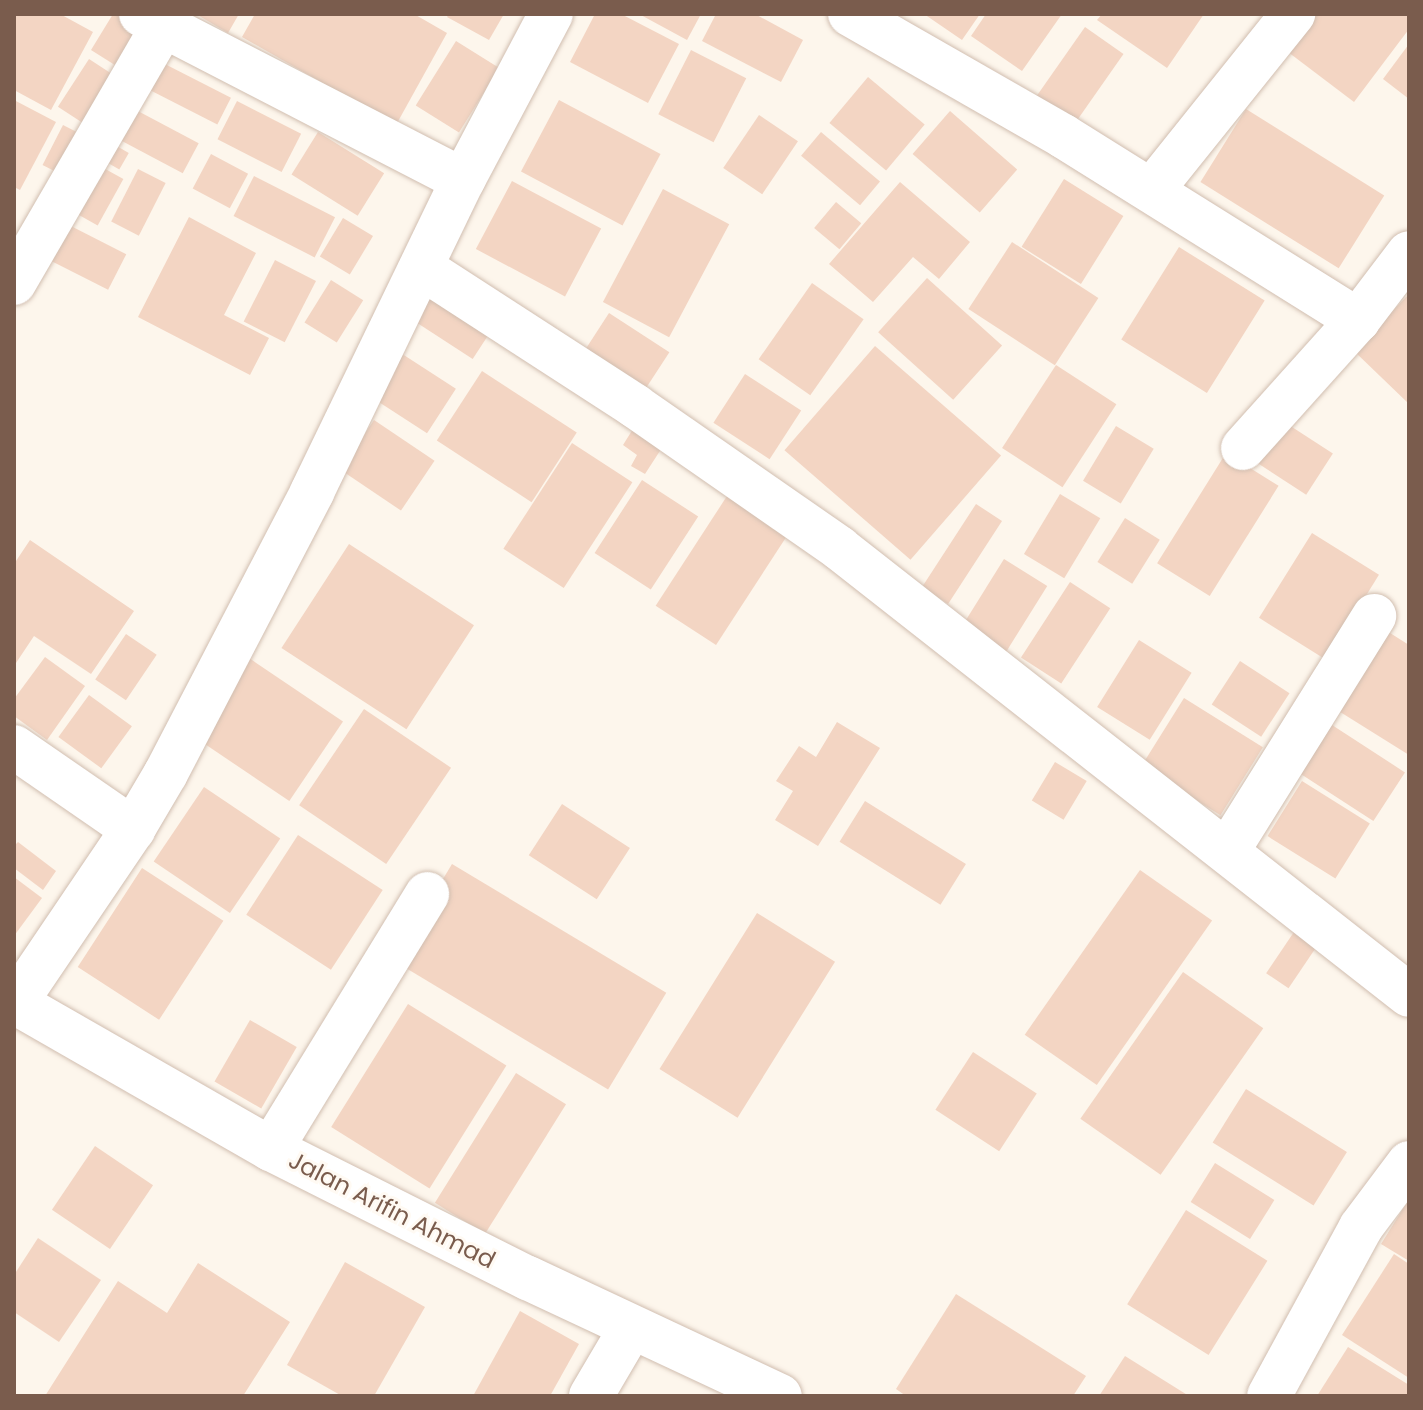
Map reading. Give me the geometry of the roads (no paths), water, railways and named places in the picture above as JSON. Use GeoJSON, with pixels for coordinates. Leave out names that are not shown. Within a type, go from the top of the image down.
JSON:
{"type":"FeatureCollection","features":[{"type":"Feature","properties":{"kind":"street"},"geometry":{"type":"LineString","coordinates":[[15,1004],[133,829],[166,773],[312,492],[463,180],[551,14]]}},
{"type":"Feature","properties":{"kind":"street"},"geometry":{"type":"LineString","coordinates":[[850,14],[1152,190],[1358,320]]}},
{"type":"Feature","properties":{"kind":"street"},"geometry":{"type":"LineString","coordinates":[[1152,190],[1293,14]]}},
{"type":"Feature","properties":{"kind":"street"},"geometry":{"type":"LineString","coordinates":[[14,283],[152,20],[463,180]]}},
{"type":"Feature","properties":{"kind":"street"},"geometry":{"type":"LineString","coordinates":[[1243,448],[1358,320],[1409,253]]}},
{"type":"Feature","properties":{"kind":"street"},"geometry":{"type":"LineString","coordinates":[[422,268],[635,406],[839,548],[1228,850],[1409,995]]}},
{"type":"Feature","properties":{"kind":"street"},"geometry":{"type":"LineString","coordinates":[[1228,850],[1374,616]]}},
{"type":"Feature","properties":{"kind":"street"},"geometry":{"type":"LineString","coordinates":[[14,747],[133,829]]}},
{"type":"Feature","properties":{"kind":"street"},"geometry":{"type":"LineString","coordinates":[[271,1149],[427,894]]}},
{"type":"Feature","properties":{"kind":"street","name":"Jalan Arifin Ahmad"},"geometry":{"type":"LineString","coordinates":[[15,1004],[271,1149],[631,1328],[780,1396]]}},
{"type":"Feature","properties":{"kind":"street"},"geometry":{"type":"LineString","coordinates":[[1269,1396],[1361,1227],[1409,1163]]}},
{"type":"Feature","properties":{"kind":"street"},"geometry":{"type":"LineString","coordinates":[[591,1396],[631,1328]]}}]}
